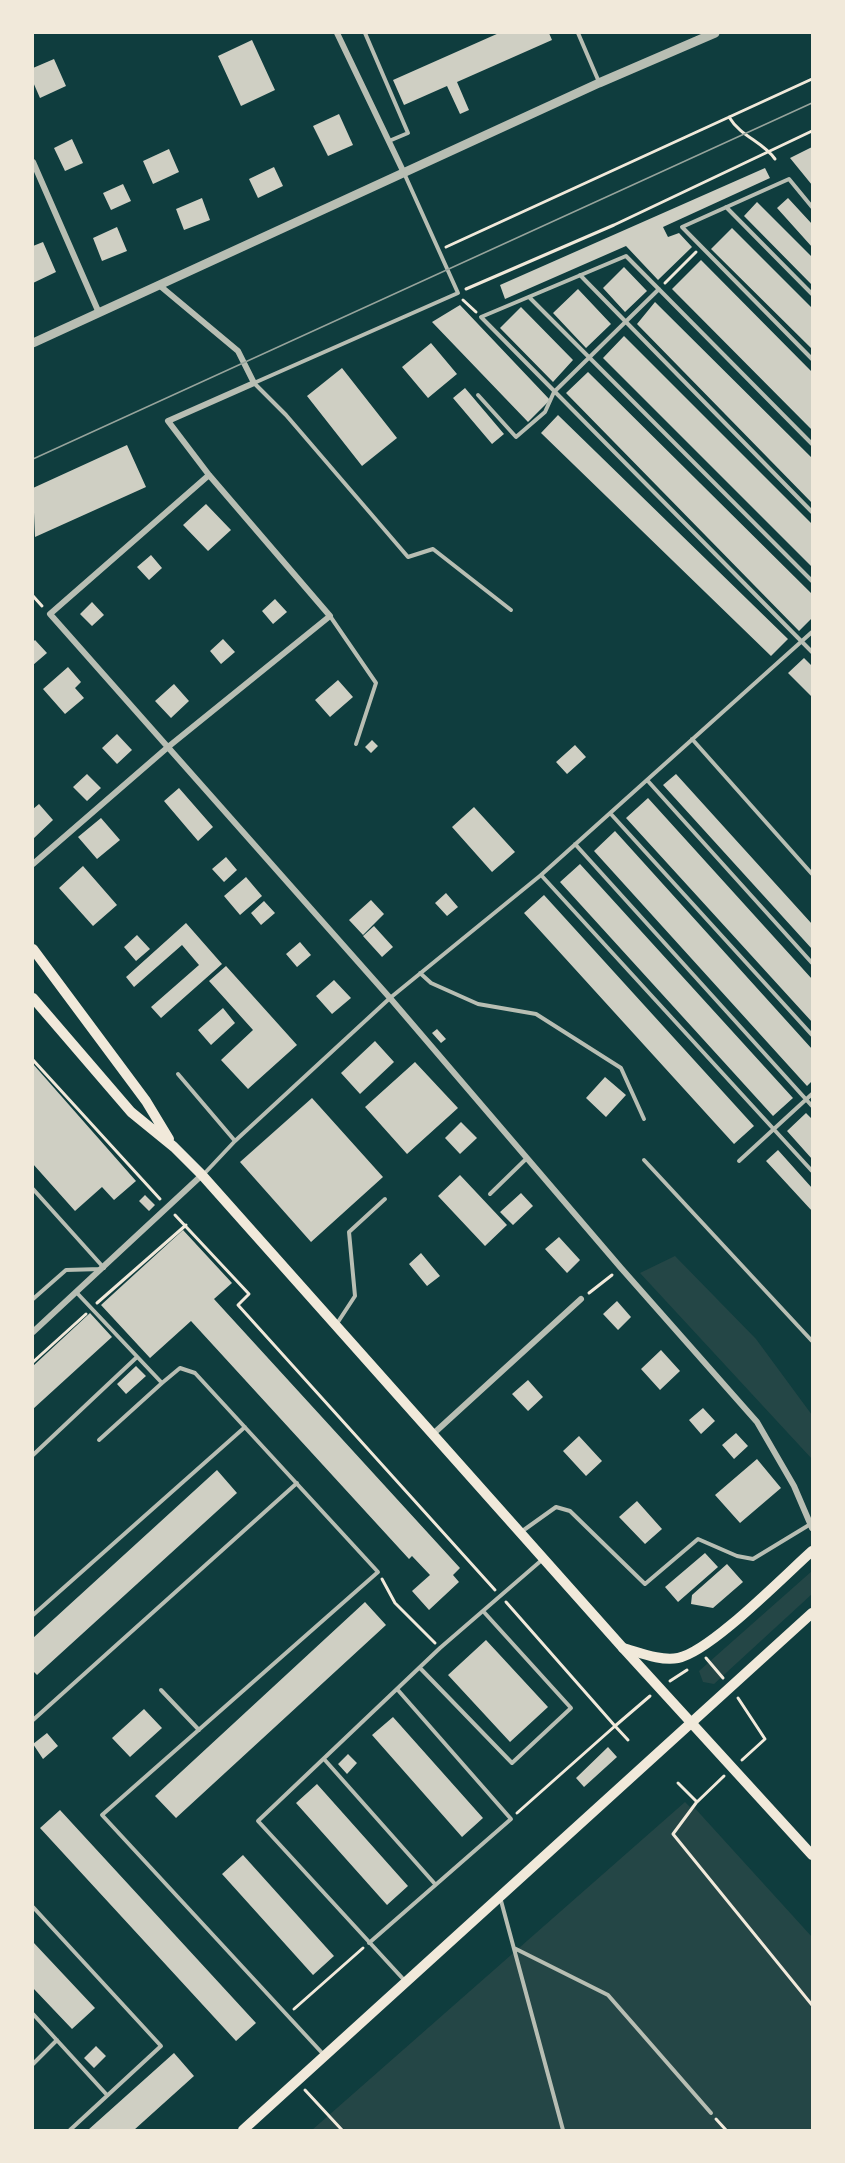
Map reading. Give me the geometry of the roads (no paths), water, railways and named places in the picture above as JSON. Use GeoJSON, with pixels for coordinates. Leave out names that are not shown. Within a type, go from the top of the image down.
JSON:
{"type":"FeatureCollection","features":[{"type":"Feature","properties":{"kind":"main road"},"geometry":{"type":"LineString","coordinates":[[33,949],[146,1101],[174,1147]]}},
{"type":"Feature","properties":{"kind":"main road"},"geometry":{"type":"LineString","coordinates":[[33,998],[131,1112],[174,1147],[202,1175],[623,1648],[812,1855]]}},
{"type":"Feature","properties":{"kind":"main road"},"geometry":{"type":"LineString","coordinates":[[623,1648],[655,1657],[678,1658],[705,1646],[812,1551]]}},
{"type":"Feature","properties":{"kind":"main road"},"geometry":{"type":"LineString","coordinates":[[249,2128],[324,2056],[812,1613]]}},
{"type":"Feature","properties":{"kind":"street"},"geometry":{"type":"LineString","coordinates":[[337,33],[404,173]]}},
{"type":"Feature","properties":{"kind":"street"},"geometry":{"type":"LineString","coordinates":[[33,343],[599,83],[715,33]]}},
{"type":"Feature","properties":{"kind":"street"},"geometry":{"type":"LineString","coordinates":[[33,162],[99,313]]}},
{"type":"Feature","properties":{"kind":"street"},"geometry":{"type":"LineString","coordinates":[[33,864],[168,747],[330,616],[209,475],[168,421],[254,383],[238,351],[159,285]]}},
{"type":"Feature","properties":{"kind":"street"},"geometry":{"type":"LineString","coordinates":[[209,475],[50,614],[390,998],[621,1268],[757,1422],[794,1486],[810,1526]]}},
{"type":"Feature","properties":{"kind":"street"},"geometry":{"type":"LineString","coordinates":[[33,1332],[104,1269],[202,1175]]}},
{"type":"Feature","properties":{"kind":"street"},"geometry":{"type":"LineString","coordinates":[[433,1434],[581,1299]]}},
{"type":"Feature","properties":{"kind":"lane"},"geometry":{"type":"LineString","coordinates":[[365,33],[408,133],[388,141]]}},
{"type":"Feature","properties":{"kind":"lane"},"geometry":{"type":"LineString","coordinates":[[578,33],[599,83]]}},
{"type":"Feature","properties":{"kind":"lane"},"geometry":{"type":"LineString","coordinates":[[404,173],[458,292],[254,383],[286,415],[408,557],[433,549],[511,610]]}},
{"type":"Feature","properties":{"kind":"lane"},"geometry":{"type":"LineString","coordinates":[[812,207],[789,179],[682,227],[812,359]]}},
{"type":"Feature","properties":{"kind":"lane"},"geometry":{"type":"LineString","coordinates":[[726,207],[812,294]]}},
{"type":"Feature","properties":{"kind":"lane"},"geometry":{"type":"LineString","coordinates":[[812,444],[626,256],[481,318],[812,652]]}},
{"type":"Feature","properties":{"kind":"lane"},"geometry":{"type":"LineString","coordinates":[[580,275],[812,512]]}},
{"type":"Feature","properties":{"kind":"lane"},"geometry":{"type":"LineString","coordinates":[[478,395],[516,437],[545,412],[554,392],[658,289]]}},
{"type":"Feature","properties":{"kind":"lane"},"geometry":{"type":"LineString","coordinates":[[529,297],[812,581]]}},
{"type":"Feature","properties":{"kind":"lane"},"geometry":{"type":"LineString","coordinates":[[330,616],[376,682],[356,744]]}},
{"type":"Feature","properties":{"kind":"lane"},"geometry":{"type":"LineString","coordinates":[[202,1175],[235,1140],[390,998],[541,875],[812,632]]}},
{"type":"Feature","properties":{"kind":"lane"},"geometry":{"type":"LineString","coordinates":[[692,739],[812,874]]}},
{"type":"Feature","properties":{"kind":"lane"},"geometry":{"type":"LineString","coordinates":[[646,780],[812,963]]}},
{"type":"Feature","properties":{"kind":"lane"},"geometry":{"type":"LineString","coordinates":[[610,813],[812,1035]]}},
{"type":"Feature","properties":{"kind":"lane"},"geometry":{"type":"LineString","coordinates":[[575,844],[812,1106]]}},
{"type":"Feature","properties":{"kind":"lane"},"geometry":{"type":"LineString","coordinates":[[541,875],[812,1171]]}},
{"type":"Feature","properties":{"kind":"lane"},"geometry":{"type":"LineString","coordinates":[[420,972],[431,983],[478,1004],[536,1014],[621,1068],[644,1119]]}},
{"type":"Feature","properties":{"kind":"lane"},"geometry":{"type":"LineString","coordinates":[[178,1074],[235,1140]]}},
{"type":"Feature","properties":{"kind":"lane"},"geometry":{"type":"LineString","coordinates":[[739,1161],[812,1094]]}},
{"type":"Feature","properties":{"kind":"lane"},"geometry":{"type":"LineString","coordinates":[[490,1194],[527,1158]]}},
{"type":"Feature","properties":{"kind":"lane"},"geometry":{"type":"LineString","coordinates":[[644,1160],[812,1341]]}},
{"type":"Feature","properties":{"kind":"lane"},"geometry":{"type":"LineString","coordinates":[[33,1189],[104,1269]]}},
{"type":"Feature","properties":{"kind":"lane"},"geometry":{"type":"LineString","coordinates":[[336,1325],[355,1296],[349,1232],[386,1199]]}},
{"type":"Feature","properties":{"kind":"lane"},"geometry":{"type":"LineString","coordinates":[[33,1299],[66,1270],[104,1269]]}},
{"type":"Feature","properties":{"kind":"lane"},"geometry":{"type":"LineString","coordinates":[[77,1293],[162,1383]]}},
{"type":"Feature","properties":{"kind":"lane"},"geometry":{"type":"LineString","coordinates":[[33,1455],[138,1357]]}},
{"type":"Feature","properties":{"kind":"lane"},"geometry":{"type":"LineString","coordinates":[[99,1440],[176,1370],[191,1370],[378,1572],[102,1815],[324,2056]]}},
{"type":"Feature","properties":{"kind":"lane"},"geometry":{"type":"LineString","coordinates":[[33,1615],[245,1427]]}},
{"type":"Feature","properties":{"kind":"lane"},"geometry":{"type":"LineString","coordinates":[[33,1720],[297,1483]]}},
{"type":"Feature","properties":{"kind":"lane"},"geometry":{"type":"LineString","coordinates":[[521,1533],[556,1507],[570,1511],[645,1584],[698,1539],[737,1556],[753,1559],[810,1526]]}},
{"type":"Feature","properties":{"kind":"lane"},"geometry":{"type":"LineString","coordinates":[[406,1982],[258,1821],[440,1648],[544,1559]]}},
{"type":"Feature","properties":{"kind":"lane"},"geometry":{"type":"LineString","coordinates":[[420,1668],[512,1763],[571,1708],[483,1611]]}},
{"type":"Feature","properties":{"kind":"lane"},"geometry":{"type":"LineString","coordinates":[[369,1943],[511,1819],[398,1689]]}},
{"type":"Feature","properties":{"kind":"lane"},"geometry":{"type":"LineString","coordinates":[[161,1690],[199,1730]]}},
{"type":"Feature","properties":{"kind":"lane"},"geometry":{"type":"LineString","coordinates":[[324,1759],[435,1884]]}},
{"type":"Feature","properties":{"kind":"lane"},"geometry":{"type":"LineString","coordinates":[[500,1896],[563,2130]]}},
{"type":"Feature","properties":{"kind":"lane"},"geometry":{"type":"LineString","coordinates":[[33,1907],[161,2046],[70,2130]]}},
{"type":"Feature","properties":{"kind":"lane"},"geometry":{"type":"LineString","coordinates":[[514,1948],[608,1995],[711,2113]]}},
{"type":"Feature","properties":{"kind":"lane"},"geometry":{"type":"LineString","coordinates":[[33,2013],[107,2096]]}},
{"type":"Feature","properties":{"kind":"lane"},"geometry":{"type":"LineString","coordinates":[[33,2064],[57,2040]]}},
{"type":"Feature","properties":{"kind":"tram line"},"geometry":{"type":"LineString","coordinates":[[33,459],[812,103]]}}]}
